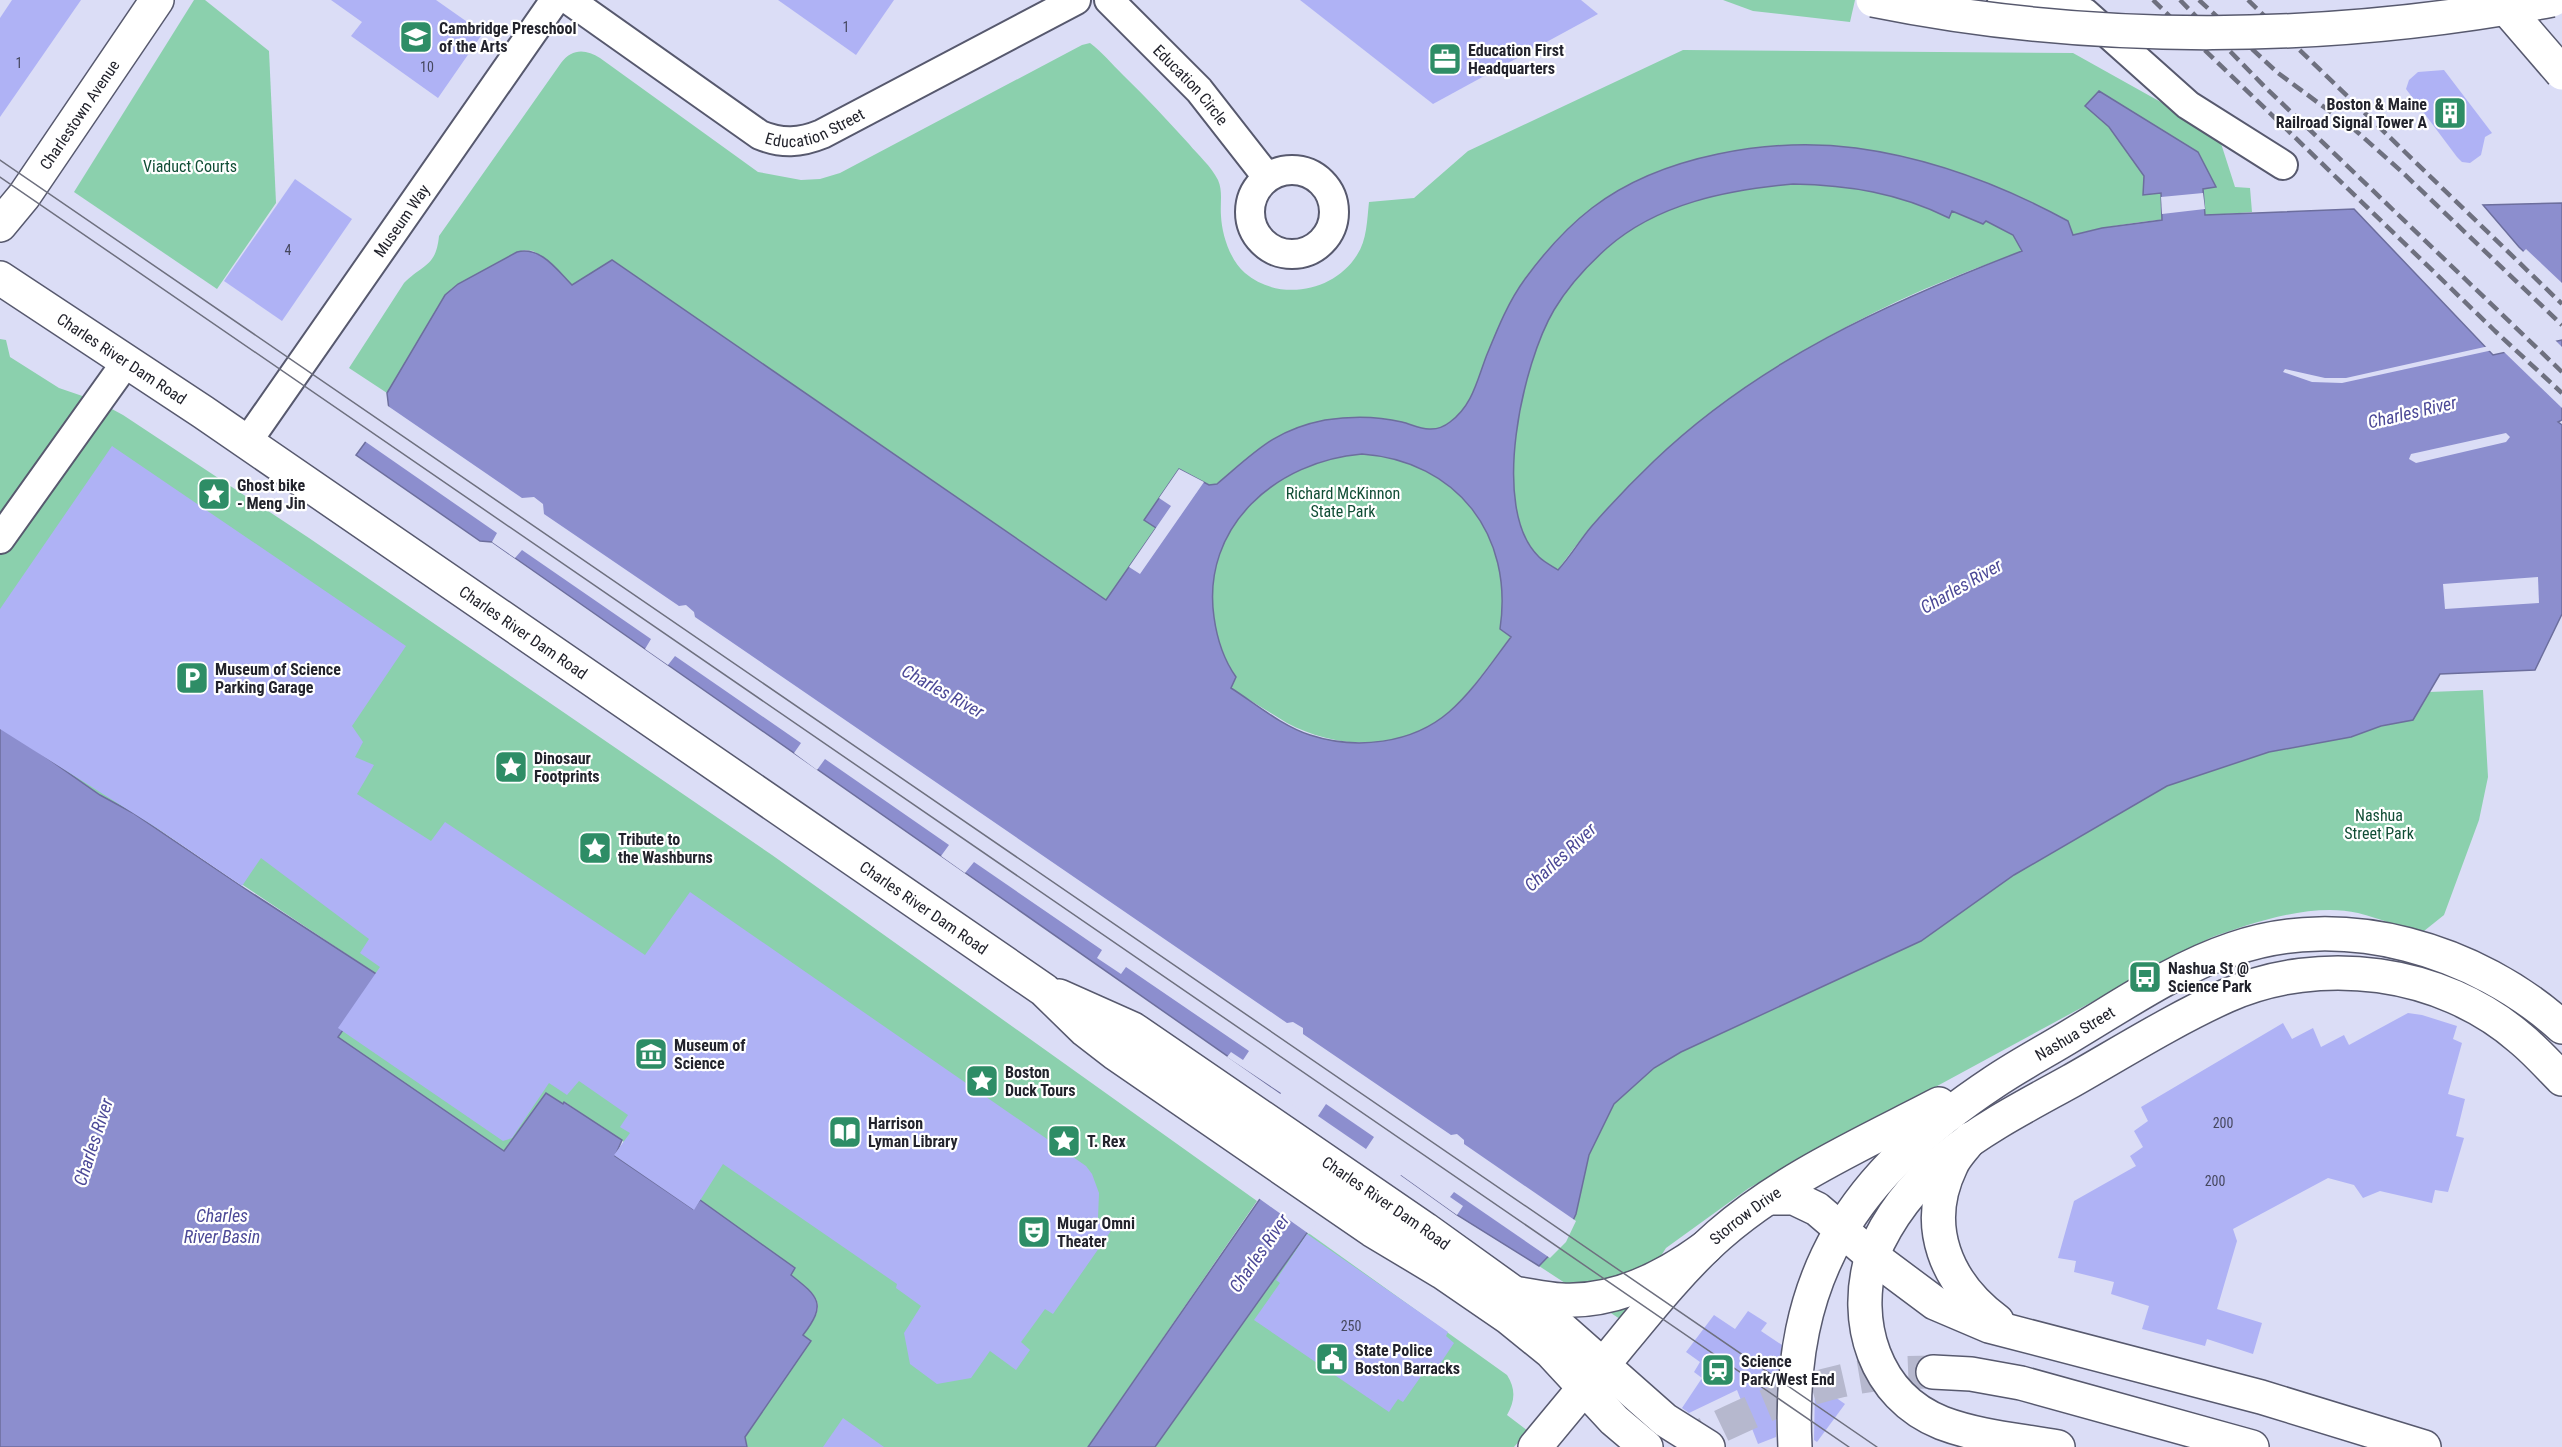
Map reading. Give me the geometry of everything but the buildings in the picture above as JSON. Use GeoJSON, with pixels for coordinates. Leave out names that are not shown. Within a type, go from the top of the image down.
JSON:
{"type":"FeatureCollection","features":[{"type":"Feature","properties":{"kind":"main road","name":"Charlestown Avenue"},"geometry":{"type":"LineString","coordinates":[[0,225],[24,196],[157,0]]}},
{"type":"Feature","properties":{"kind":"main road"},"geometry":{"type":"LineString","coordinates":[[1874,0],[2002,22],[2100,29],[2193,32],[2288,30],[2385,23],[2552,0]]}},
{"type":"Feature","properties":{"kind":"main road"},"geometry":{"type":"LineString","coordinates":[[2499,0],[2562,73]]}},
{"type":"Feature","properties":{"kind":"main road"},"geometry":{"type":"LineString","coordinates":[[2526,0],[2562,47]]}},
{"type":"Feature","properties":{"kind":"main road","name":"Charles River Dam Road"},"geometry":{"type":"LineString","coordinates":[[0,278],[247,442],[1044,990],[1106,1015],[1133,1029],[1256,1131],[1374,1213],[1515,1293],[1574,1338],[1594,1377]]}},
{"type":"Feature","properties":{"kind":"main road","name":"Nashua Street"},"geometry":{"type":"LineString","coordinates":[[1795,1447],[1794,1404],[1802,1335],[1821,1269],[1841,1229],[1866,1191],[1906,1150],[1967,1102],[2020,1067],[2158,984],[2208,959],[2258,942],[2313,934],[2364,937],[2446,957],[2494,978],[2529,999],[2562,1027]]}},
{"type":"Feature","properties":{"kind":"main road"},"geometry":{"type":"LineString","coordinates":[[2056,1447],[1983,1434],[1942,1423],[1911,1405],[1899,1394],[1879,1368],[1868,1339],[1864,1287],[1872,1256],[1887,1223],[1914,1187],[1932,1168],[1970,1139],[2211,1003],[2250,987],[2307,975],[2342,973],[2364,975],[2412,982],[2438,990],[2480,1010],[2513,1032],[2562,1079]]}},
{"type":"Feature","properties":{"kind":"main road","name":"Storrow Drive"},"geometry":{"type":"LineString","coordinates":[[1535,1447],[1706,1247],[1736,1222],[1826,1163],[1965,1090],[2020,1067]]}},
{"type":"Feature","properties":{"kind":"main road"},"geometry":{"type":"LineString","coordinates":[[1970,1139],[1952,1164],[1942,1189],[1938,1215],[1942,1246],[1957,1281],[1976,1305],[1997,1320],[2034,1338]]}},
{"type":"Feature","properties":{"kind":"main road"},"geometry":{"type":"LineString","coordinates":[[1770,1198],[1788,1197],[1817,1209],[1872,1256],[1935,1303],[1989,1326],[2261,1397],[2424,1447]]}},
{"type":"Feature","properties":{"kind":"main road","name":"Charles River Dam Road"},"geometry":{"type":"LineString","coordinates":[[1374,1213],[1442,1272],[1495,1308],[1551,1352],[1708,1447]]}},
{"type":"Feature","properties":{"kind":"main road"},"geometry":{"type":"LineString","coordinates":[[1515,1293],[1560,1300],[1610,1296],[1666,1273],[1706,1247]]}},
{"type":"Feature","properties":{"kind":"main road"},"geometry":{"type":"LineString","coordinates":[[1933,1372],[1971,1374],[2021,1383],[2252,1447]]}},
{"type":"Feature","properties":{"kind":"main road"},"geometry":{"type":"LineString","coordinates":[[1594,1377],[1623,1404],[1632,1442]]}},
{"type":"Feature","properties":{"kind":"main road"},"geometry":{"type":"LineString","coordinates":[[2164,1421],[2279,1447]]}},
{"type":"Feature","properties":{"kind":"main road"},"geometry":{"type":"LineString","coordinates":[[1988,1447],[2056,1447]]}},
{"type":"Feature","properties":{"kind":"street","name":"Museum Way"},"geometry":{"type":"LineString","coordinates":[[247,442],[555,0]]}},
{"type":"Feature","properties":{"kind":"street","name":"Education Street"},"geometry":{"type":"LineString","coordinates":[[569,0],[760,135],[788,142],[822,134],[1076,0]]}},
{"type":"Feature","properties":{"kind":"street","name":"Education Circle"},"geometry":{"type":"LineString","coordinates":[[1109,0],[1199,90],[1268,177]]}},
{"type":"Feature","properties":{"kind":"street"},"geometry":{"type":"LineString","coordinates":[[2002,0],[2055,0],[2085,13],[2188,105],[2283,165]]}},
{"type":"Feature","properties":{"kind":"street"},"geometry":{"type":"LineString","coordinates":[[0,539],[127,361]]}},
{"type":"Feature","properties":{"kind":"green space","name":"Viaduct Courts"},"geometry":{"type":"Polygon","coordinates":[[[194,0],[205,0],[269,51],[276,203],[217,289],[74,192],[194,0]]]}},
{"type":"Feature","properties":{"kind":"green space"},"geometry":{"type":"Polygon","coordinates":[[[1723,0],[1855,0],[1850,22],[1753,11],[1723,0]]]}},
{"type":"Feature","properties":{"kind":"green space","name":"Richard McKinnon State Park"},"geometry":{"type":"Polygon","coordinates":[[[1090,43],[1148,100],[1212,170],[1220,184],[1222,223],[1231,254],[1245,273],[1274,288],[1305,289],[1320,285],[1335,278],[1347,268],[1363,243],[1369,202],[1414,198],[1468,151],[1683,50],[2073,53],[2218,134],[2235,187],[2250,188],[2252,212],[2139,222],[2102,228],[2037,246],[1920,291],[1867,316],[1766,374],[1719,407],[1632,483],[1578,543],[1482,675],[1451,710],[1419,732],[1381,742],[1342,741],[1323,737],[1287,723],[572,285],[550,262],[533,251],[517,252],[451,289],[387,393],[349,368],[404,283],[432,259],[439,236],[561,63],[574,52],[590,53],[600,58],[758,172],[801,180],[820,179],[840,173],[1082,45],[1090,43]]]}},
{"type":"Feature","properties":{"kind":"green space"},"geometry":{"type":"Polygon","coordinates":[[[0,339],[6,340],[10,357],[59,388],[97,401],[123,415],[309,538],[772,855],[1257,1201],[1088,1447],[747,1447],[745,1437],[810,1341],[803,1335],[816,1315],[817,1302],[809,1290],[791,1275],[795,1268],[694,1210],[614,1155],[624,1142],[565,1102],[563,1104],[546,1093],[504,1151],[337,1037],[381,977],[160,830],[100,795],[0,725],[0,339]]]}},
{"type":"Feature","properties":{"kind":"green space","name":"Nashua Street Park"},"geometry":{"type":"Polygon","coordinates":[[[2483,690],[2488,777],[2479,820],[2444,915],[2424,931],[2358,913],[2321,910],[2282,916],[2210,938],[1749,1188],[1666,1248],[1620,1319],[1539,1266],[1564,1240],[1576,1214],[1589,1155],[1614,1103],[1654,1068],[1681,1052],[1921,941],[2014,875],[2167,786],[2269,752],[2351,737],[2381,726],[2412,720],[2429,692],[2483,690]]]}},
{"type":"Feature","properties":{"kind":"green space"},"geometry":{"type":"Polygon","coordinates":[[[1307,1232],[1507,1375],[1512,1385],[1513,1395],[1512,1405],[1507,1415],[1528,1431],[1514,1447],[1155,1447],[1307,1232]]]}},
{"type":"Feature","properties":{"kind":"water","name":"Charles River"},"geometry":{"type":"Polygon","coordinates":[[[2099,91],[2198,152],[2216,187],[2203,189],[2205,215],[2354,209],[2493,355],[2562,340],[2562,420],[2558,422],[2562,425],[2562,614],[2535,670],[2440,674],[2413,720],[2381,726],[2351,737],[2269,752],[2167,786],[2014,875],[1921,941],[1681,1052],[1654,1068],[1614,1104],[1589,1155],[1576,1214],[1564,1240],[1539,1266],[1457,1215],[1366,1150],[1155,1447],[1088,1447],[1316,1118],[492,542],[480,541],[356,455],[389,410],[387,393],[445,295],[458,284],[517,252],[526,251],[541,256],[572,285],[612,260],[1106,600],[1156,528],[1144,520],[1179,469],[1209,485],[1217,484],[1254,452],[1278,436],[1307,424],[1325,420],[1373,418],[1393,420],[1427,429],[1439,428],[1450,422],[1469,401],[1494,337],[1513,297],[1532,269],[1556,241],[1592,208],[1620,190],[1650,175],[1683,163],[1753,148],[1823,145],[1856,148],[1938,166],[1991,185],[2068,221],[2073,235],[2102,228],[2162,220],[2161,193],[2143,195],[2144,176],[2109,127],[2085,106],[2099,91]],[[1793,184],[1719,195],[1695,201],[1648,220],[1607,248],[1578,277],[1554,310],[1542,334],[1522,398],[1516,435],[1514,471],[1516,505],[1524,535],[1539,557],[1558,570],[1599,518],[1654,461],[1694,425],[1737,393],[1781,364],[1875,313],[2022,251],[2013,235],[1986,221],[1983,224],[1952,211],[1949,218],[1911,202],[1873,192],[1834,186],[1793,184]],[[1362,454],[1331,459],[1301,470],[1274,485],[1251,504],[1233,527],[1220,554],[1213,584],[1217,633],[1236,677],[1231,688],[1300,731],[1328,740],[1364,743],[1401,737],[1434,723],[1466,695],[1511,637],[1500,629],[1502,595],[1498,563],[1488,534],[1472,509],[1451,488],[1426,471],[1396,460],[1362,454]]]}},
{"type":"Feature","properties":{"kind":"water"},"geometry":{"type":"Polygon","coordinates":[[[2562,203],[2562,288],[2519,247],[2483,205],[2562,203]]]}},
{"type":"Feature","properties":{"kind":"water","name":"Charles River Basin"},"geometry":{"type":"Polygon","coordinates":[[[0,725],[100,795],[133,813],[381,977],[338,1037],[504,1151],[546,1093],[563,1104],[564,1102],[622,1140],[615,1156],[693,1209],[700,1200],[795,1268],[791,1275],[808,1289],[816,1302],[815,1316],[803,1335],[811,1341],[745,1437],[747,1447],[0,1447],[0,725]]]}},
{"type":"Feature","properties":{"kind":"pier"},"geometry":{"type":"Polygon","coordinates":[[[2203,193],[2205,209],[2162,214],[2161,197],[2203,193]]]}},
{"type":"Feature","properties":{"kind":"pier"},"geometry":{"type":"Polygon","coordinates":[[[2526,249],[2562,283],[2562,291],[2521,254],[2526,249]]]}},
{"type":"Feature","properties":{"kind":"pier"},"geometry":{"type":"Polygon","coordinates":[[[2553,338],[2562,347],[2562,408],[2502,350],[2553,338]]]}},
{"type":"Feature","properties":{"kind":"pier"},"geometry":{"type":"Polygon","coordinates":[[[2489,346],[2493,350],[2342,383],[2312,382],[2283,372],[2285,369],[2325,378],[2346,378],[2489,346]]]}},
{"type":"Feature","properties":{"kind":"pier"},"geometry":{"type":"Polygon","coordinates":[[[385,404],[522,498],[534,497],[543,504],[544,514],[679,606],[686,605],[694,612],[695,617],[1287,1023],[1293,1022],[1303,1028],[1303,1034],[1451,1135],[1457,1134],[1464,1140],[1464,1144],[1576,1221],[1566,1242],[1550,1258],[1454,1192],[1450,1197],[1463,1206],[1457,1215],[1401,1175],[1399,1177],[1366,1154],[1309,1234],[1257,1197],[1312,1118],[1279,1096],[1281,1093],[1227,1057],[1231,1052],[1243,1060],[1249,1051],[1126,967],[1121,974],[1097,958],[1102,950],[974,862],[965,873],[941,856],[949,845],[825,759],[817,770],[794,753],[801,743],[675,656],[668,665],[645,649],[651,639],[522,550],[515,558],[492,542],[497,533],[363,440],[386,409],[385,404]],[[1326,1104],[1318,1116],[1366,1149],[1374,1137],[1326,1104]]]}},
{"type":"Feature","properties":{"kind":"pier"},"geometry":{"type":"Polygon","coordinates":[[[2506,433],[2510,437],[2506,442],[2416,463],[2409,459],[2411,454],[2506,433]]]}},
{"type":"Feature","properties":{"kind":"pier"},"geometry":{"type":"Polygon","coordinates":[[[1179,469],[1204,482],[1140,574],[1129,567],[1171,506],[1159,498],[1179,469]]]}},
{"type":"Feature","properties":{"kind":"pier"},"geometry":{"type":"Polygon","coordinates":[[[2538,577],[2539,603],[2445,609],[2443,584],[2538,577]]]}},
{"type":"Feature","properties":{"kind":"tunnel"},"geometry":{"type":"LineString","coordinates":[[1677,1447],[1798,1393],[1875,1375],[1933,1372]]}},
{"type":"Feature","properties":{"kind":"tram line"},"geometry":{"type":"LineString","coordinates":[[0,160],[1877,1447]]}},
{"type":"Feature","properties":{"kind":"tram line"},"geometry":{"type":"LineString","coordinates":[[0,177],[1849,1447]]}},
{"type":"Feature","properties":{"kind":"railway"},"geometry":{"type":"LineString","coordinates":[[2153,0],[2562,393]]}},
{"type":"Feature","properties":{"kind":"railway"},"geometry":{"type":"LineString","coordinates":[[2180,0],[2265,87],[2562,372]]}},
{"type":"Feature","properties":{"kind":"railway"},"geometry":{"type":"LineString","coordinates":[[2199,0],[2278,73],[2355,130],[2401,171],[2562,325]]}},
{"type":"Feature","properties":{"kind":"railway"},"geometry":{"type":"LineString","coordinates":[[2248,0],[2562,304]]}},
{"type":"Feature","properties":{"kind":"place","name":"Cambridge Preschool of the Arts"},"geometry":{"type":"Point","coordinates":[416,37]}},
{"type":"Feature","properties":{"kind":"place","name":"Education First Headquarters"},"geometry":{"type":"Point","coordinates":[1445,59]}},
{"type":"Feature","properties":{"kind":"place","name":"Boston & Maine Railroad Signal Tower A"},"geometry":{"type":"Point","coordinates":[2450,113]}},
{"type":"Feature","properties":{"kind":"place","name":"Ghost bike - Meng Jin"},"geometry":{"type":"Point","coordinates":[214,494]}},
{"type":"Feature","properties":{"kind":"place","name":"Museum of Science Parking Garage"},"geometry":{"type":"Point","coordinates":[192,678]}},
{"type":"Feature","properties":{"kind":"place","name":"Dinosaur Footprints"},"geometry":{"type":"Point","coordinates":[511,767]}},
{"type":"Feature","properties":{"kind":"place","name":"Tribute to the Washburns"},"geometry":{"type":"Point","coordinates":[595,848]}},
{"type":"Feature","properties":{"kind":"place","name":"Nashua St @ Science Park"},"geometry":{"type":"Point","coordinates":[2145,977]}},
{"type":"Feature","properties":{"kind":"place","name":"Museum of Science"},"geometry":{"type":"Point","coordinates":[651,1054]}},
{"type":"Feature","properties":{"kind":"place","name":"Boston Duck Tours"},"geometry":{"type":"Point","coordinates":[982,1081]}},
{"type":"Feature","properties":{"kind":"place","name":"Harrison Lyman Library"},"geometry":{"type":"Point","coordinates":[845,1132]}},
{"type":"Feature","properties":{"kind":"place","name":"T. Rex"},"geometry":{"type":"Point","coordinates":[1064,1141]}},
{"type":"Feature","properties":{"kind":"place","name":"Mugar Omni Theater"},"geometry":{"type":"Point","coordinates":[1034,1232]}},
{"type":"Feature","properties":{"kind":"place","name":"State Police Boston Barracks"},"geometry":{"type":"Point","coordinates":[1332,1359]}},
{"type":"Feature","properties":{"kind":"place","name":"Science Park/West End"},"geometry":{"type":"Point","coordinates":[1718,1370]}}]}
